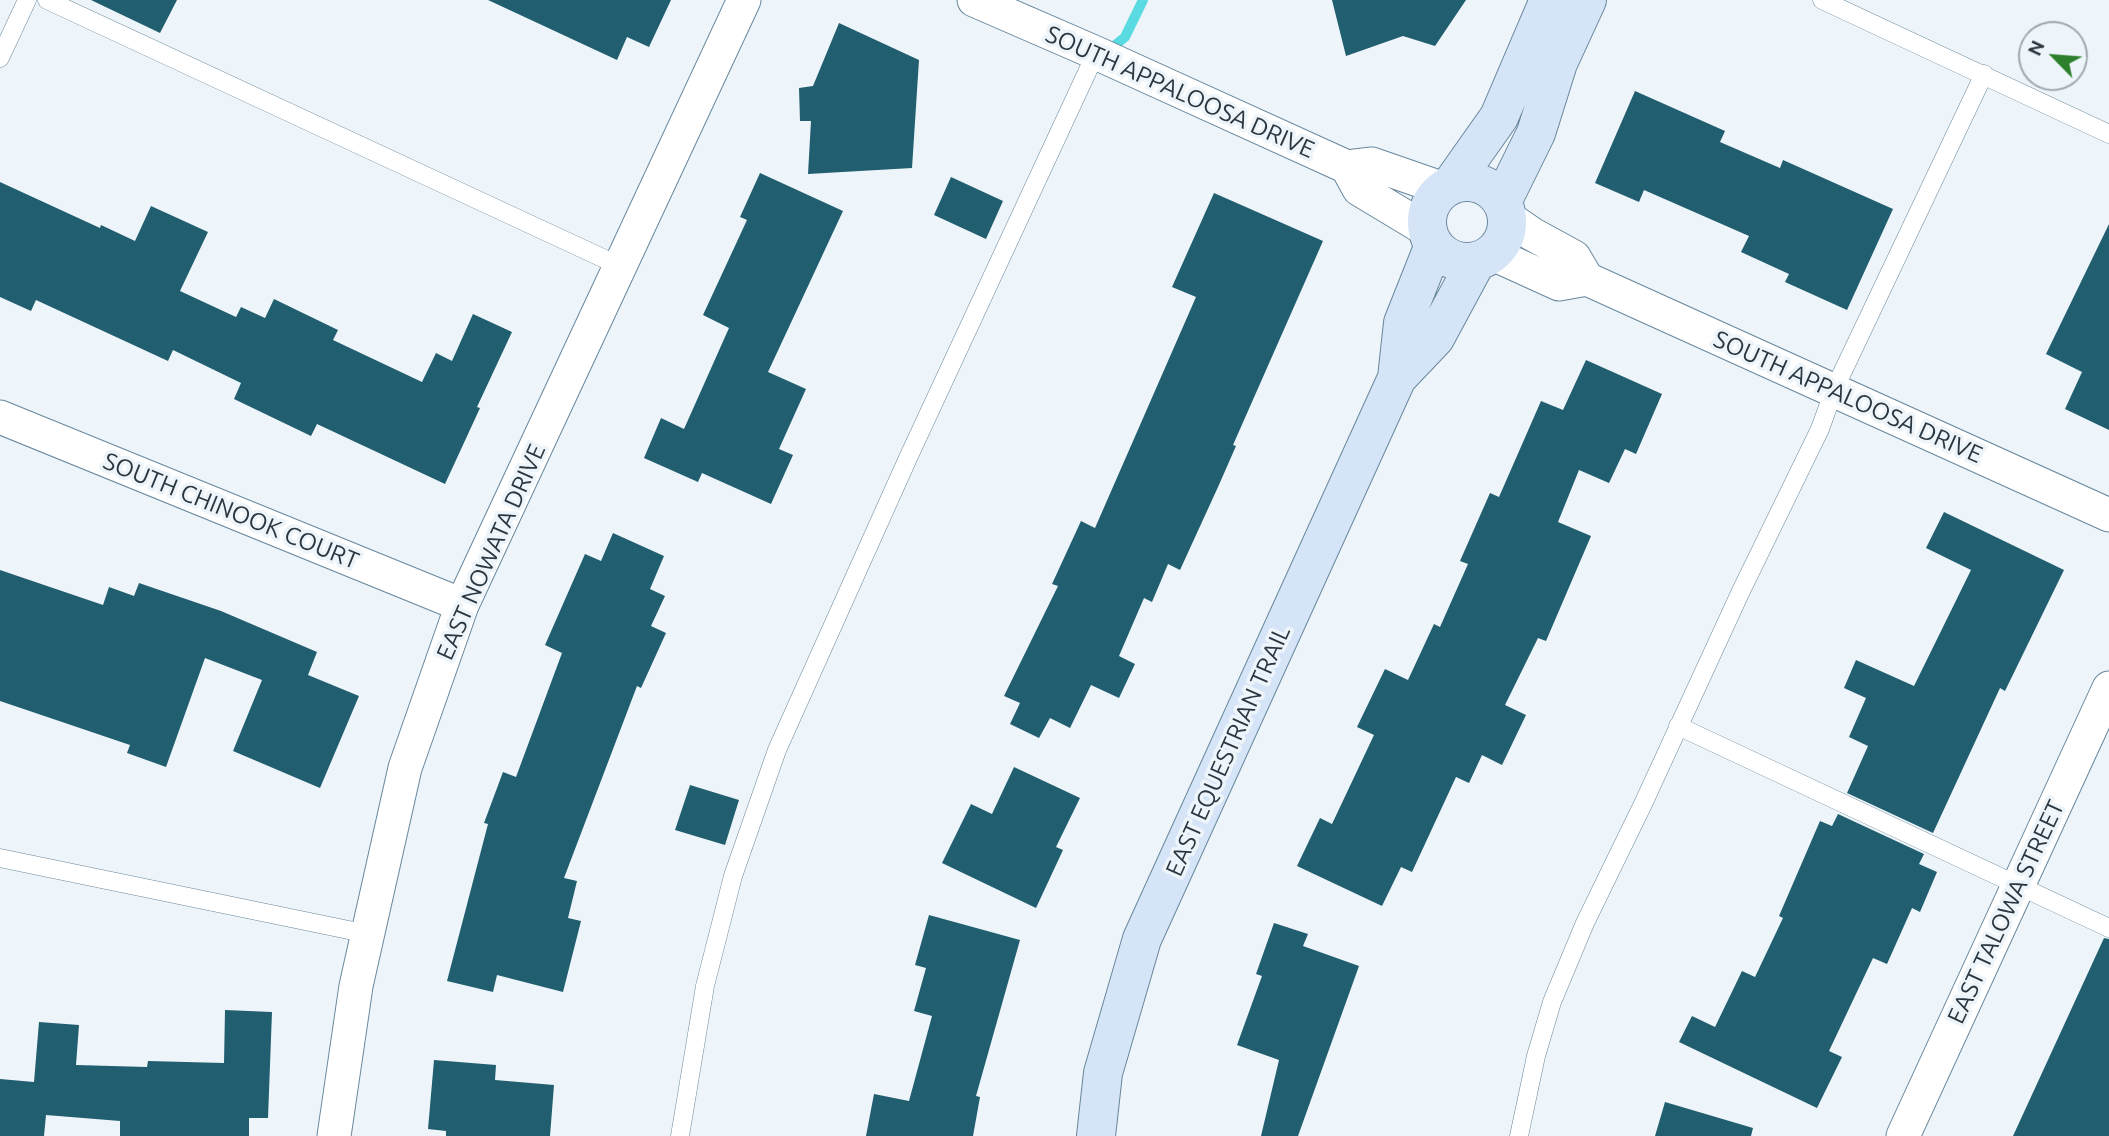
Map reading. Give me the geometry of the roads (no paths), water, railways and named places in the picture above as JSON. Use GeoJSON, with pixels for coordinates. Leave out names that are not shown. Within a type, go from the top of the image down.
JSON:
{"type":"FeatureCollection","features":[{"type":"Feature","properties":{"kind":"street","name":"EAST NOWATA DRIVE"},"geometry":{"type":"LineString","coordinates":[[334,1136],[356,986],[405,768],[462,605],[622,267],[744,0]]}},
{"type":"Feature","properties":{"kind":"street","name":"SOUTH APPALOOSA DRIVE"},"geometry":{"type":"LineString","coordinates":[[974,0],[1347,167],[1372,164],[1447,187]]}},
{"type":"Feature","properties":{"kind":"street"},"geometry":{"type":"LineString","coordinates":[[1447,187],[1474,182],[1485,186],[1495,192],[1505,209],[1507,231],[1502,243],[1485,258],[1464,263],[1442,254],[1430,237],[1430,207],[1435,197],[1447,187],[1499,117],[1549,0]]}},
{"type":"Feature","properties":{"kind":"street"},"geometry":{"type":"LineString","coordinates":[[1505,209],[1535,133],[1558,62],[1587,0]]}},
{"type":"Feature","properties":{"kind":"street","name":"SOUTH APPALOOSA DRIVE"},"geometry":{"type":"LineString","coordinates":[[1347,167],[1359,189],[1430,237]]}},
{"type":"Feature","properties":{"kind":"street","name":"SOUTH APPALOOSA DRIVE"},"geometry":{"type":"LineString","coordinates":[[1505,209],[1532,234],[1574,257],[1587,279]]}},
{"type":"Feature","properties":{"kind":"street","name":"EAST EQUESTRIAN TRAIL"},"geometry":{"type":"LineString","coordinates":[[1096,1136],[1103,1073],[1142,940],[1397,378],[1404,323],[1430,237]]}},
{"type":"Feature","properties":{"kind":"street","name":"SOUTH APPALOOSA DRIVE"},"geometry":{"type":"LineString","coordinates":[[1485,258],[1559,284],[1587,279],[2109,514]]}},
{"type":"Feature","properties":{"kind":"street","name":"EAST EQUESTRIAN TRAIL"},"geometry":{"type":"LineString","coordinates":[[1397,378],[1435,338],[1485,258]]}},
{"type":"Feature","properties":{"kind":"street","name":"SOUTH CHINOOK COURT"},"geometry":{"type":"LineString","coordinates":[[0,417],[462,605]]}},
{"type":"Feature","properties":{"kind":"street","name":"EAST TALOWA STREET"},"geometry":{"type":"LineString","coordinates":[[1903,1136],[2109,688]]}},
{"type":"Feature","properties":{"kind":"lane"},"geometry":{"type":"LineString","coordinates":[[0,58],[27,0]]}},
{"type":"Feature","properties":{"kind":"lane"},"geometry":{"type":"LineString","coordinates":[[47,0],[622,267]]}},
{"type":"Feature","properties":{"kind":"lane"},"geometry":{"type":"LineString","coordinates":[[1822,0],[2109,134]]}},
{"type":"Feature","properties":{"kind":"lane"},"geometry":{"type":"LineString","coordinates":[[680,1136],[705,986],[733,876],[777,750],[1096,53]]}},
{"type":"Feature","properties":{"kind":"lane"},"geometry":{"type":"LineString","coordinates":[[1519,1136],[1536,1056],[1552,1002],[1585,923],[1791,485],[1820,429],[1834,390],[1984,74]]}},
{"type":"Feature","properties":{"kind":"lane"},"geometry":{"type":"LineString","coordinates":[[1678,726],[2109,928]]}},
{"type":"Feature","properties":{"kind":"lane"},"geometry":{"type":"LineString","coordinates":[[0,858],[368,934]]}},
{"type":"Feature","properties":{"kind":"waterway"},"geometry":{"type":"LineString","coordinates":[[1108,51],[1125,37],[1143,0]]}}]}
